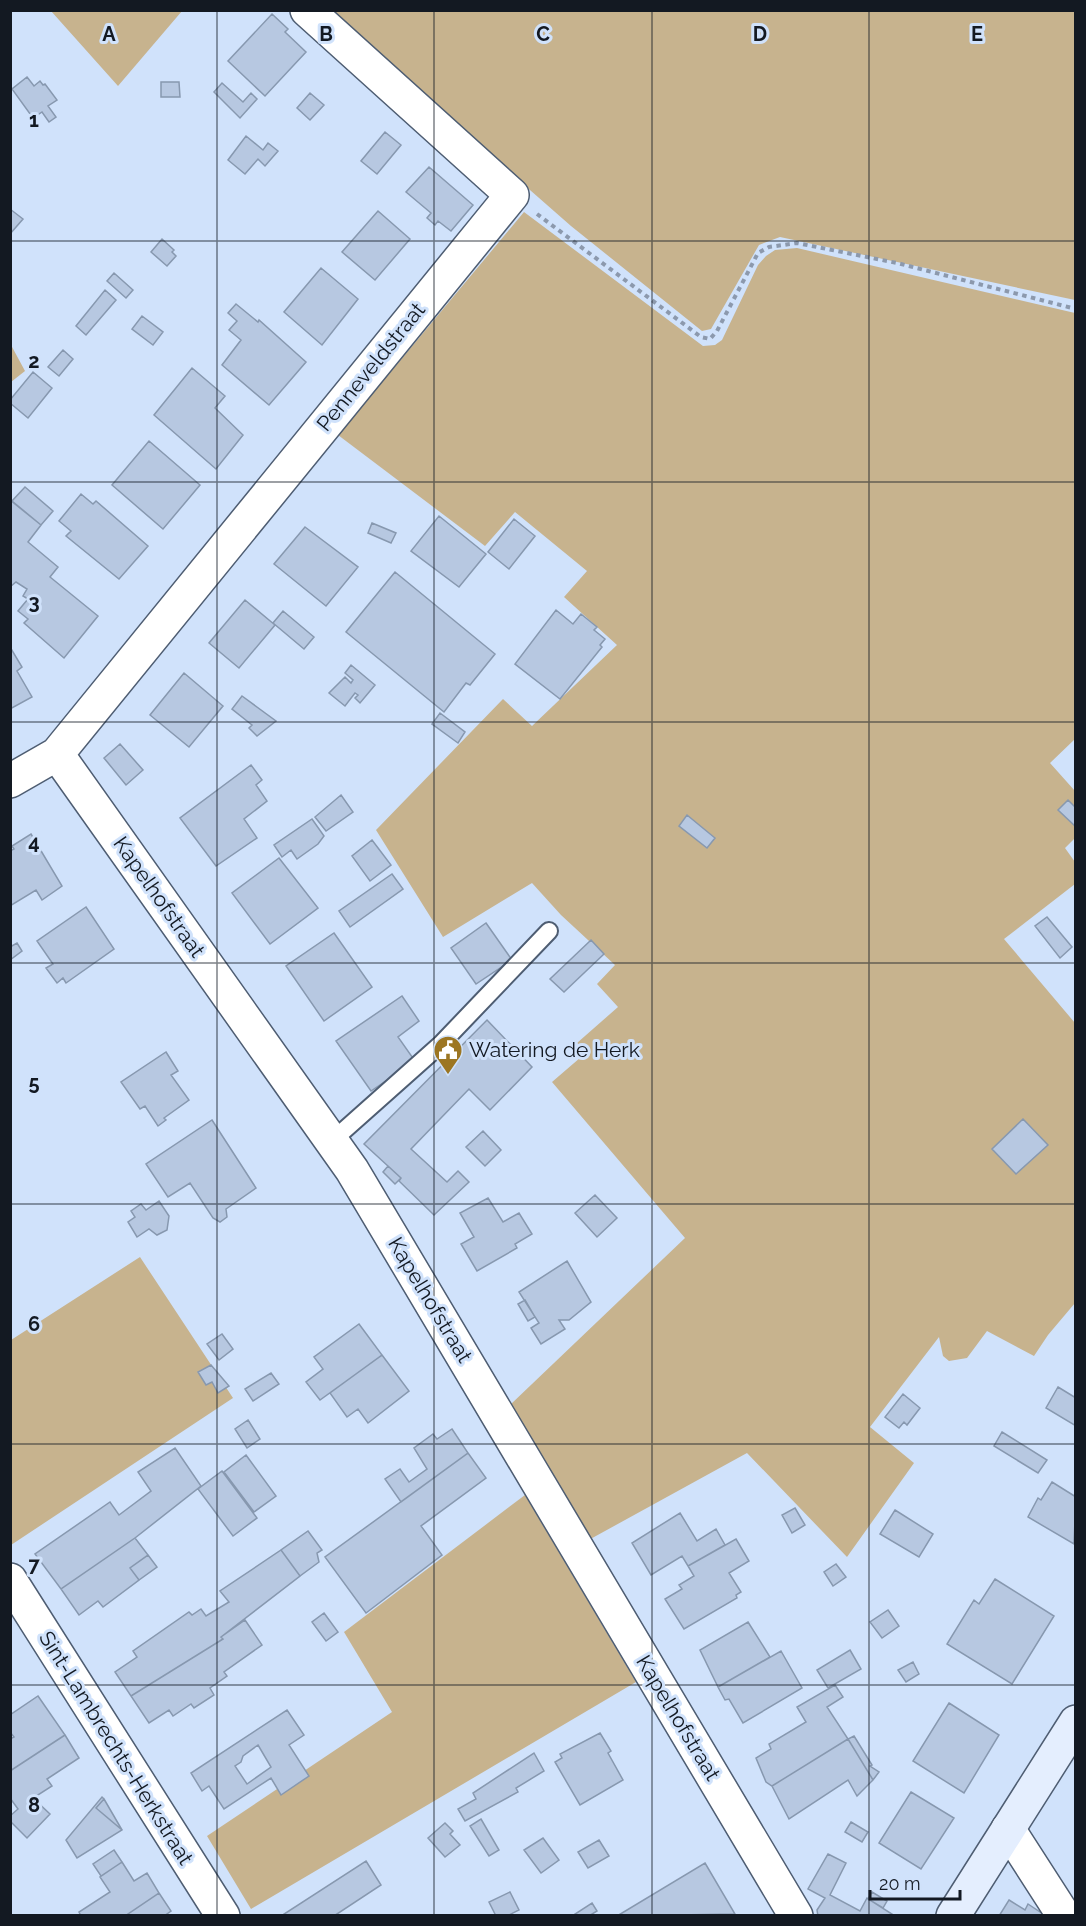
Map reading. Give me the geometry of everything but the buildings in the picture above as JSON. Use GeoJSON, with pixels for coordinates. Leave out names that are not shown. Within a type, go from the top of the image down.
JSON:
{"type":"FeatureCollection","features":[{"type":"Feature","properties":{"kind":"main road"},"geometry":{"type":"LineString","coordinates":[[953,1916],[1076,1722]]}},
{"type":"Feature","properties":{"kind":"street"},"geometry":{"type":"LineString","coordinates":[[308,10],[512,195]]}},
{"type":"Feature","properties":{"kind":"street","name":"Penneveldstraat"},"geometry":{"type":"LineString","coordinates":[[57,754],[512,195]]}},
{"type":"Feature","properties":{"kind":"street"},"geometry":{"type":"LineString","coordinates":[[10,781],[57,754]]}},
{"type":"Feature","properties":{"kind":"street","name":"Kapelhofstraat"},"geometry":{"type":"LineString","coordinates":[[57,754],[332,1141],[364,1190],[796,1916]]}},
{"type":"Feature","properties":{"kind":"street","name":"Sint-Lambrechts-Herkstraat"},"geometry":{"type":"LineString","coordinates":[[10,1580],[223,1916]]}},
{"type":"Feature","properties":{"kind":"street"},"geometry":{"type":"LineString","coordinates":[[1008,1829],[1064,1916]]}},
{"type":"Feature","properties":{"kind":"lane"},"geometry":{"type":"LineString","coordinates":[[332,1141],[441,1044],[549,931]]}},
{"type":"Feature","properties":{"kind":"path"},"geometry":{"type":"LineString","coordinates":[[512,195],[701,337],[710,339],[717,331],[758,254],[784,244],[797,243],[897,264],[1076,309]]}},
{"type":"Feature","properties":{"kind":"shaded area"},"geometry":{"type":"Polygon","coordinates":[[[51,11],[182,11],[118,86],[51,11]]]}},
{"type":"Feature","properties":{"kind":"shaded area"},"geometry":{"type":"Polygon","coordinates":[[[326,11],[1075,11],[1075,300],[780,237],[759,245],[711,329],[702,331],[571,226],[326,11]]]}},
{"type":"Feature","properties":{"kind":"shaded area"},"geometry":{"type":"Polygon","coordinates":[[[524,212],[703,346],[715,345],[722,340],[758,265],[766,256],[775,250],[797,248],[1075,313],[1075,739],[1050,763],[1075,791],[1075,838],[1065,848],[1075,862],[1075,884],[1004,939],[1075,1023],[1075,1303],[1034,1356],[987,1331],[967,1358],[949,1361],[943,1356],[939,1337],[870,1427],[914,1463],[847,1557],[747,1453],[585,1542],[510,1405],[685,1238],[552,1082],[588,1051],[577,1043],[618,1007],[597,984],[615,965],[561,915],[532,883],[443,937],[376,830],[503,699],[532,726],[617,645],[564,597],[587,571],[515,512],[485,546],[338,435],[524,212]]]}},
{"type":"Feature","properties":{"kind":"shaded area"},"geometry":{"type":"Polygon","coordinates":[[[11,345],[25,371],[10,382],[11,345]]]}},
{"type":"Feature","properties":{"kind":"shaded area"},"geometry":{"type":"Polygon","coordinates":[[[140,1257],[233,1398],[11,1545],[11,1340],[140,1257]]]}},
{"type":"Feature","properties":{"kind":"shaded area"},"geometry":{"type":"Polygon","coordinates":[[[525,1495],[636,1682],[251,1909],[207,1836],[392,1712],[344,1632],[525,1495]]]}},
{"type":"Feature","properties":{"kind":"place","name":"Watering de Herk"},"geometry":{"type":"Point","coordinates":[448,1076]}}]}
